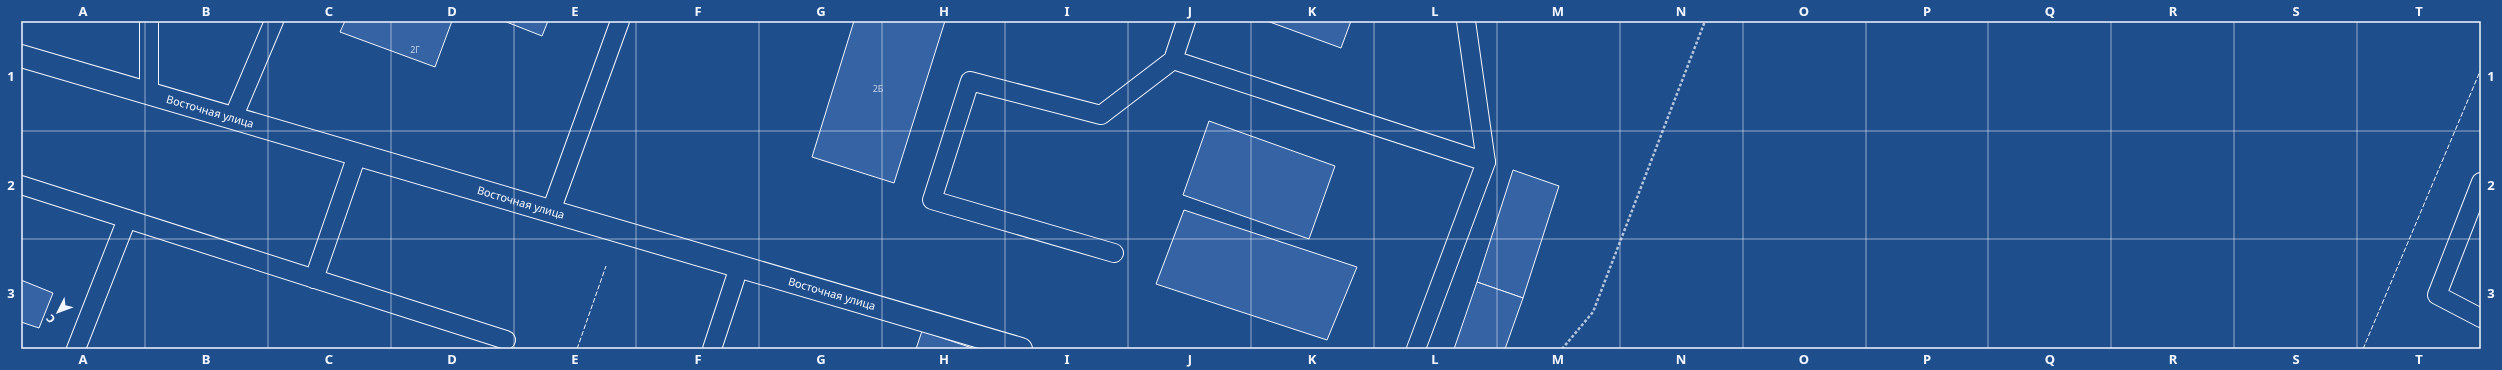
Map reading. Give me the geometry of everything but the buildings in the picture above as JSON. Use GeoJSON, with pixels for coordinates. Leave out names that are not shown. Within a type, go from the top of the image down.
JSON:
{"type":"FeatureCollection","features":[{"type":"Feature","properties":{"kind":"street","name":"Восточная улица"},"geometry":{"type":"LineString","coordinates":[[21,56],[1021,349]]}},
{"type":"Feature","properties":{"kind":"lane"},"geometry":{"type":"LineString","coordinates":[[149,21],[149,94]]}},
{"type":"Feature","properties":{"kind":"lane"},"geometry":{"type":"LineString","coordinates":[[233,118],[274,21]]}},
{"type":"Feature","properties":{"kind":"lane"},"geometry":{"type":"LineString","coordinates":[[551,211],[620,21]]}},
{"type":"Feature","properties":{"kind":"lane"},"geometry":{"type":"LineString","coordinates":[[1114,253],[932,200],[970,81],[1101,115],[1173,60],[1186,21]]}},
{"type":"Feature","properties":{"kind":"lane"},"geometry":{"type":"LineString","coordinates":[[1416,349],[1486,162],[1466,21]]}},
{"type":"Feature","properties":{"kind":"lane"},"geometry":{"type":"LineString","coordinates":[[1173,60],[1486,162]]}},
{"type":"Feature","properties":{"kind":"lane"},"geometry":{"type":"LineString","coordinates":[[314,279],[357,155]]}},
{"type":"Feature","properties":{"kind":"lane"},"geometry":{"type":"LineString","coordinates":[[2481,182],[2437,295],[2481,318]]}},
{"type":"Feature","properties":{"kind":"lane"},"geometry":{"type":"LineString","coordinates":[[21,185],[506,340]]}},
{"type":"Feature","properties":{"kind":"lane"},"geometry":{"type":"LineString","coordinates":[[76,349],[127,219]]}},
{"type":"Feature","properties":{"kind":"lane"},"geometry":{"type":"LineString","coordinates":[[712,349],[739,267]]}},
{"type":"Feature","properties":{"kind":"path"},"geometry":{"type":"LineString","coordinates":[[1562,349],[1593,312],[1705,21]]}},
{"type":"Feature","properties":{"kind":"fence"},"geometry":{"type":"LineString","coordinates":[[2363,349],[2481,69]]}},
{"type":"Feature","properties":{"kind":"fence"},"geometry":{"type":"LineString","coordinates":[[577,349],[606,266]]}}]}
